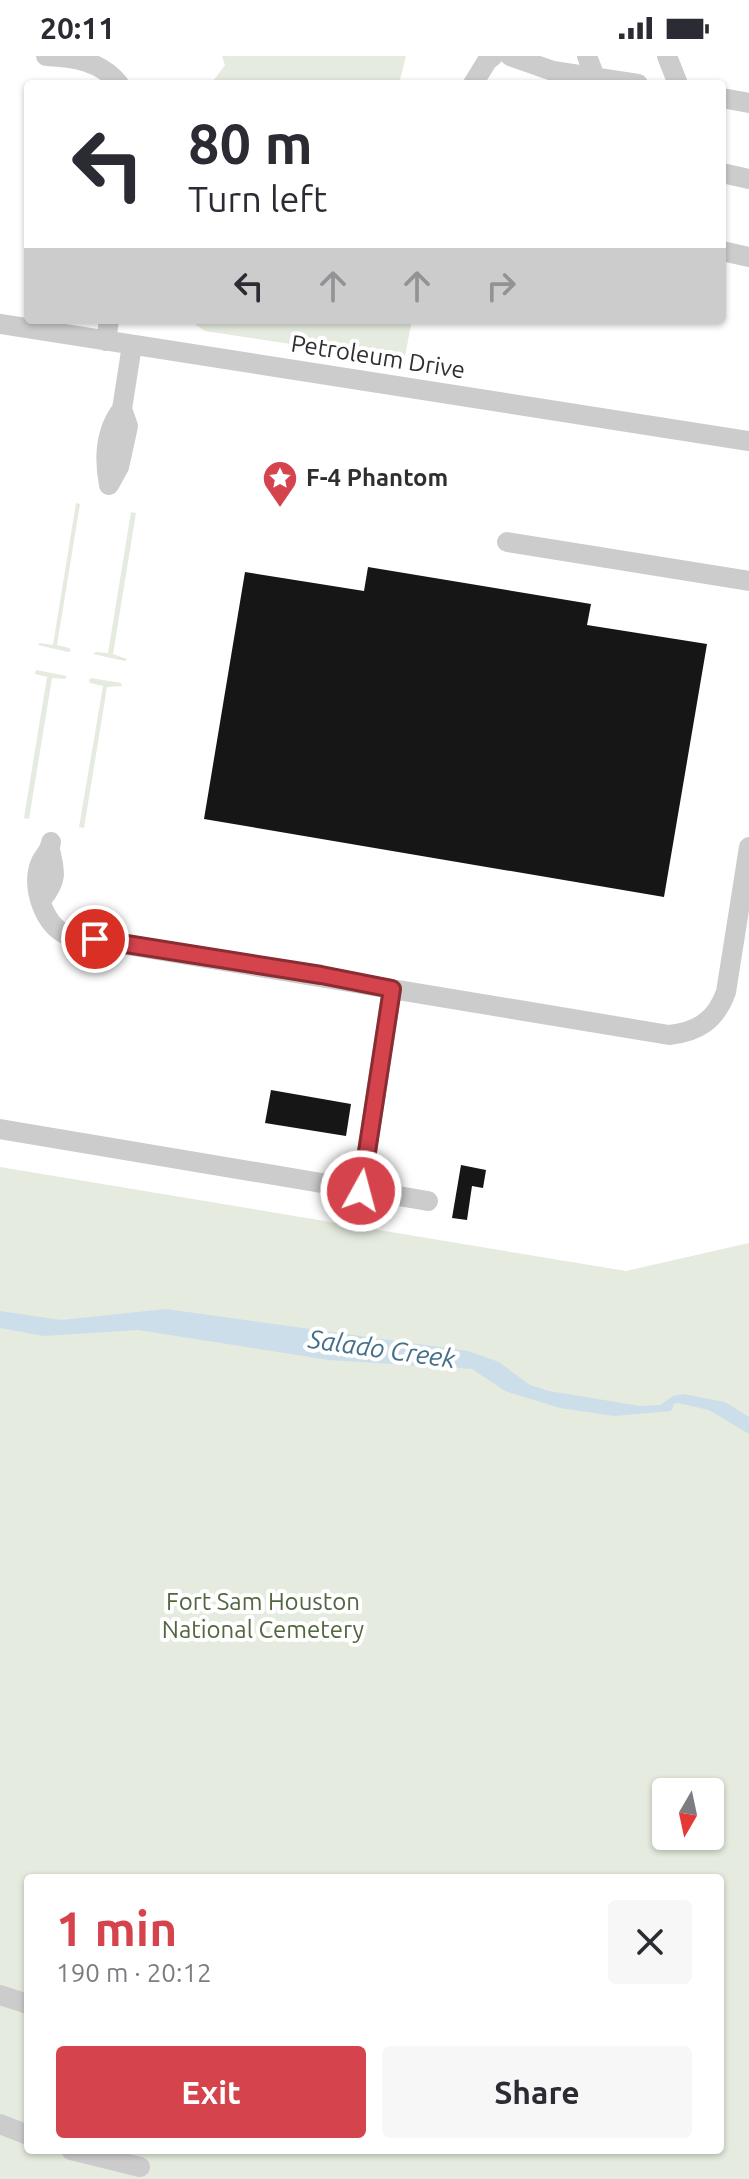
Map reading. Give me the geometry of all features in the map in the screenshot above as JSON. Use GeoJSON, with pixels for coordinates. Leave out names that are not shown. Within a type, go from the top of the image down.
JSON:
{"type":"FeatureCollection","features":[{"type":"Feature","properties":{"kind":"street"},"geometry":{"type":"LineString","coordinates":[[46,56],[76,57],[97,66],[114,80]]}},
{"type":"Feature","properties":{"kind":"street"},"geometry":{"type":"LineString","coordinates":[[475,80],[493,56]]}},
{"type":"Feature","properties":{"kind":"street"},"geometry":{"type":"LineString","coordinates":[[510,56],[553,71],[613,80]]}},
{"type":"Feature","properties":{"kind":"street"},"geometry":{"type":"LineString","coordinates":[[587,56],[595,77]]}},
{"type":"Feature","properties":{"kind":"street"},"geometry":{"type":"LineString","coordinates":[[667,56],[676,80]]}},
{"type":"Feature","properties":{"kind":"street"},"geometry":{"type":"LineString","coordinates":[[726,99],[749,103]]}},
{"type":"Feature","properties":{"kind":"street"},"geometry":{"type":"LineString","coordinates":[[726,174],[749,179]]}},
{"type":"Feature","properties":{"kind":"street"},"geometry":{"type":"LineString","coordinates":[[726,252],[749,257]]}},
{"type":"Feature","properties":{"kind":"street","name":"Petroleum Drive"},"geometry":{"type":"LineString","coordinates":[[0,324],[749,441]]}},
{"type":"Feature","properties":{"kind":"street"},"geometry":{"type":"LineString","coordinates":[[106,341],[108,324]]}},
{"type":"Feature","properties":{"kind":"street"},"geometry":{"type":"LineString","coordinates":[[122,409],[132,345]]}},
{"type":"Feature","properties":{"kind":"street"},"geometry":{"type":"LineString","coordinates":[[507,542],[749,581]]}},
{"type":"Feature","properties":{"kind":"street"},"geometry":{"type":"LineString","coordinates":[[51,846],[40,862],[37,886],[48,921],[67,935],[669,1035],[696,1029],[712,1017],[726,992],[749,847]]}},
{"type":"Feature","properties":{"kind":"street"},"geometry":{"type":"LineString","coordinates":[[361,1191],[392,989]]}},
{"type":"Feature","properties":{"kind":"street"},"geometry":{"type":"LineString","coordinates":[[0,1129],[428,1201]]}},
{"type":"Feature","properties":{"kind":"street"},"geometry":{"type":"LineString","coordinates":[[0,1995],[24,2003]]}},
{"type":"Feature","properties":{"kind":"street"},"geometry":{"type":"LineString","coordinates":[[0,2124],[24,2133]]}},
{"type":"Feature","properties":{"kind":"street"},"geometry":{"type":"LineString","coordinates":[[90,2154],[141,2165]]}},
{"type":"Feature","properties":{"kind":"green space"},"geometry":{"type":"Polygon","coordinates":[[[222,56],[406,56],[400,80],[214,80],[225,65],[222,56]]]}},
{"type":"Feature","properties":{"kind":"green space"},"geometry":{"type":"Polygon","coordinates":[[[195,324],[411,324],[404,361],[205,331],[195,324]]]}},
{"type":"Feature","properties":{"kind":"green space"},"geometry":{"type":"Polygon","coordinates":[[[76,503],[80,504],[57,645],[69,648],[71,651],[68,652],[38,645],[53,645],[76,503]]]}},
{"type":"Feature","properties":{"kind":"green space"},"geometry":{"type":"Polygon","coordinates":[[[131,512],[136,513],[113,654],[127,659],[125,661],[93,654],[108,653],[131,512]]]}},
{"type":"Feature","properties":{"kind":"green space"},"geometry":{"type":"Polygon","coordinates":[[[36,670],[67,676],[65,679],[52,678],[29,819],[24,818],[47,677],[35,674],[36,670]]]}},
{"type":"Feature","properties":{"kind":"green space"},"geometry":{"type":"Polygon","coordinates":[[[91,678],[121,683],[122,686],[107,687],[84,828],[79,827],[103,686],[90,683],[91,678]]]}},
{"type":"Feature","properties":{"kind":"green space","name":"Fort Sam Houston National Cemetery"},"geometry":{"type":"Polygon","coordinates":[[[0,1167],[626,1271],[749,1243],[749,2179],[0,2179],[0,1167]]]}},
{"type":"Feature","properties":{"kind":"water","name":"Salado Creek"},"geometry":{"type":"Polygon","coordinates":[[[166,1309],[468,1351],[499,1362],[530,1385],[549,1391],[640,1406],[660,1405],[673,1396],[683,1394],[725,1402],[749,1417],[749,1434],[709,1410],[678,1403],[671,1411],[614,1416],[560,1408],[505,1391],[472,1369],[329,1360],[138,1330],[44,1336],[0,1328],[0,1311],[61,1320],[166,1309]]]}},
{"type":"Feature","properties":{"kind":"building"},"geometry":{"type":"Polygon","coordinates":[[[368,567],[591,604],[587,625],[707,644],[664,897],[204,819],[245,572],[364,591],[368,567]]]}},
{"type":"Feature","properties":{"kind":"building"},"geometry":{"type":"Polygon","coordinates":[[[271,1090],[351,1104],[346,1136],[265,1123],[271,1090]]]}},
{"type":"Feature","properties":{"kind":"building"},"geometry":{"type":"Polygon","coordinates":[[[461,1165],[486,1170],[483,1188],[472,1186],[467,1220],[452,1218],[461,1165]]]}},
{"type":"Feature","properties":{"kind":"place","name":"F-4 Phantom"},"geometry":{"type":"Point","coordinates":[280,509]}},
{"type":"Feature","properties":{"kind":"route"},"geometry":{"type":"LineString","coordinates":[[95,939],[392,989],[361,1191]]}}]}
